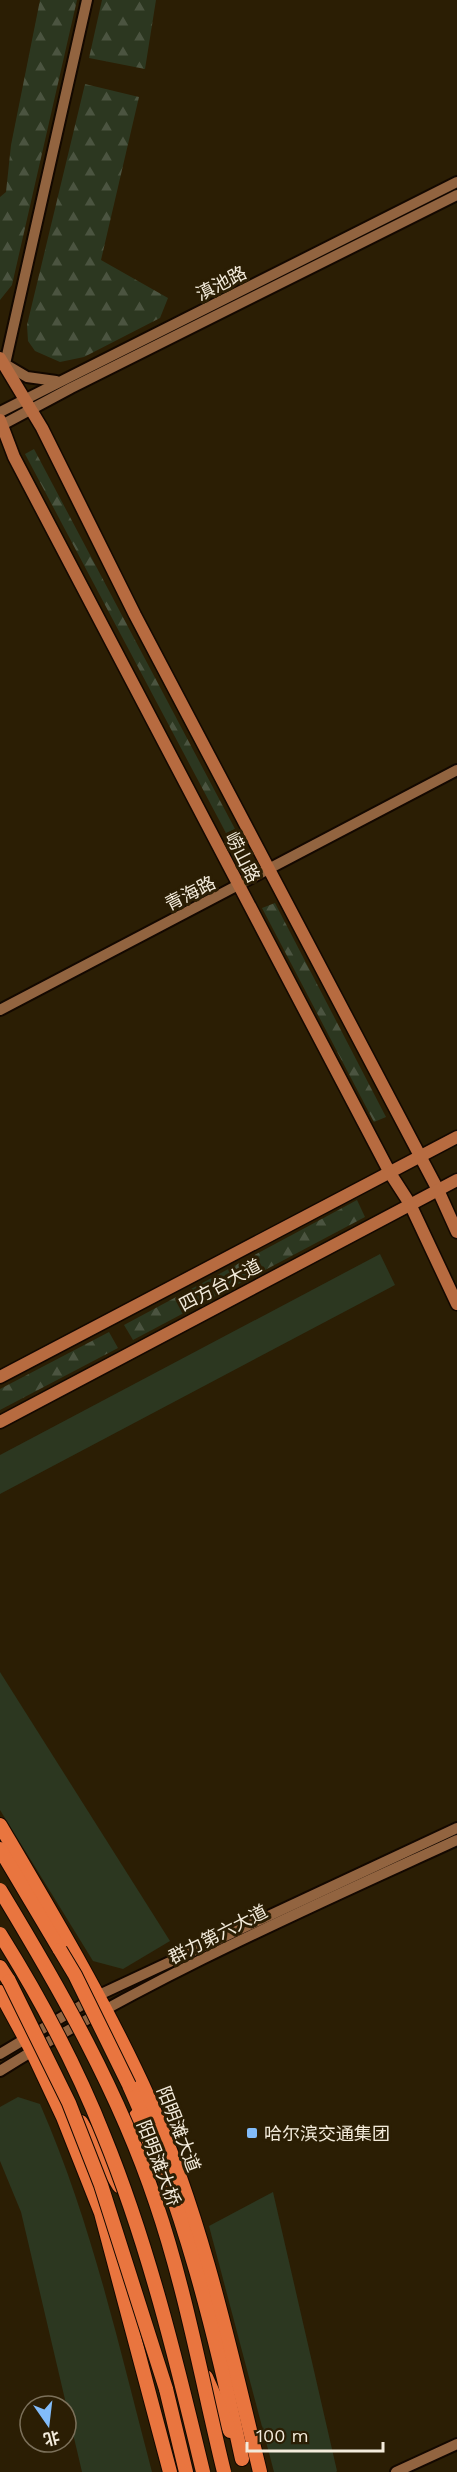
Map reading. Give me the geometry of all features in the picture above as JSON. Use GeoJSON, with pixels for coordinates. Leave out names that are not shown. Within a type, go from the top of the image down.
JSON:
{"type":"FeatureCollection","features":[{"type":"Feature","properties":{"kind":"highway","name":"阳明滩大道"},"geometry":{"type":"LineString","coordinates":[[0,1825],[99,1995],[151,2103],[184,2191],[236,2371],[260,2472]]}},
{"type":"Feature","properties":{"kind":"highway"},"geometry":{"type":"LineString","coordinates":[[0,1849],[75,1975],[129,2085],[158,2153],[180,2213],[212,2326],[244,2466]]}},
{"type":"Feature","properties":{"kind":"highway","name":"阳明滩大桥"},"geometry":{"type":"LineString","coordinates":[[0,1890],[54,1980],[95,2058],[128,2130],[155,2199],[178,2274],[224,2472]]}},
{"type":"Feature","properties":{"kind":"highway"},"geometry":{"type":"LineString","coordinates":[[0,1934],[57,2032],[91,2104],[129,2202],[203,2472]]}},
{"type":"Feature","properties":{"kind":"highway"},"geometry":{"type":"LineString","coordinates":[[0,1967],[22,2006],[69,2103],[111,2214],[166,2389],[186,2472]]}},
{"type":"Feature","properties":{"kind":"highway"},"geometry":{"type":"LineString","coordinates":[[0,1992],[32,2051],[63,2117],[101,2213],[170,2472]]}},
{"type":"Feature","properties":{"kind":"highway"},"geometry":{"type":"LineString","coordinates":[[129,2085],[155,2199]]}},
{"type":"Feature","properties":{"kind":"highway"},"geometry":{"type":"LineString","coordinates":[[69,2103],[129,2202]]}},
{"type":"Feature","properties":{"kind":"highway"},"geometry":{"type":"LineString","coordinates":[[200,2366],[244,2466]]}},
{"type":"Feature","properties":{"kind":"highway"},"geometry":{"type":"LineString","coordinates":[[178,2376],[181,2451]]}},
{"type":"Feature","properties":{"kind":"main road","name":"崂山路"},"geometry":{"type":"LineString","coordinates":[[2,361],[28,404],[135,615],[438,1190],[457,1232]]}},
{"type":"Feature","properties":{"kind":"main road","name":"崂山路"},"geometry":{"type":"LineString","coordinates":[[1,424],[14,457],[238,887],[390,1173],[410,1204],[457,1304]]}},
{"type":"Feature","properties":{"kind":"main road","name":"四方台大道"},"geometry":{"type":"LineString","coordinates":[[0,1377],[457,1137]]}},
{"type":"Feature","properties":{"kind":"main road","name":"四方台大道"},"geometry":{"type":"LineString","coordinates":[[0,1422],[457,1180]]}},
{"type":"Feature","properties":{"kind":"street"},"geometry":{"type":"LineString","coordinates":[[62,380],[47,381],[27,377],[2,361],[87,0]]}},
{"type":"Feature","properties":{"kind":"street","name":"滇池路"},"geometry":{"type":"LineString","coordinates":[[28,404],[62,380],[457,182]]}},
{"type":"Feature","properties":{"kind":"street","name":"滇池路"},"geometry":{"type":"LineString","coordinates":[[0,412],[28,404],[457,195]]}},
{"type":"Feature","properties":{"kind":"street","name":"崂山路"},"geometry":{"type":"LineString","coordinates":[[1,424],[28,404]]}},
{"type":"Feature","properties":{"kind":"street","name":"青海路"},"geometry":{"type":"LineString","coordinates":[[0,1010],[457,770]]}},
{"type":"Feature","properties":{"kind":"street","name":"群力第六大道"},"geometry":{"type":"LineString","coordinates":[[0,2054],[99,1995],[457,1828]]}},
{"type":"Feature","properties":{"kind":"street","name":"群力第六大道"},"geometry":{"type":"LineString","coordinates":[[0,2071],[106,2009],[287,1918],[457,1840]]}},
{"type":"Feature","properties":{"kind":"street"},"geometry":{"type":"LineString","coordinates":[[396,2472],[457,2444]]}},
{"type":"Feature","properties":{"kind":"green space"},"geometry":{"type":"Polygon","coordinates":[[[40,0],[77,0],[12,285],[0,300],[0,197],[6,192],[11,145],[40,0]]]}},
{"type":"Feature","properties":{"kind":"green space"},"geometry":{"type":"Polygon","coordinates":[[[102,0],[156,0],[145,69],[89,58],[102,0]]]}},
{"type":"Feature","properties":{"kind":"green space"},"geometry":{"type":"Polygon","coordinates":[[[85,84],[139,97],[101,260],[168,298],[160,318],[84,357],[60,362],[35,351],[28,341],[27,325],[85,84]]]}},
{"type":"Feature","properties":{"kind":"green space"},"geometry":{"type":"Polygon","coordinates":[[[34,449],[235,829],[226,833],[25,454],[34,449]]]}},
{"type":"Feature","properties":{"kind":"green space"},"geometry":{"type":"Polygon","coordinates":[[[275,903],[386,1117],[374,1122],[262,908],[275,903]]]}},
{"type":"Feature","properties":{"kind":"green space"},"geometry":{"type":"Polygon","coordinates":[[[357,1200],[365,1217],[133,1340],[124,1325],[357,1200]]]}},
{"type":"Feature","properties":{"kind":"green space"},"geometry":{"type":"Polygon","coordinates":[[[380,1254],[395,1285],[0,1494],[0,1455],[380,1254]]]}},
{"type":"Feature","properties":{"kind":"green space"},"geometry":{"type":"Polygon","coordinates":[[[109,1332],[118,1348],[0,1410],[0,1389],[109,1332]]]}},
{"type":"Feature","properties":{"kind":"green space"},"geometry":{"type":"Polygon","coordinates":[[[0,1672],[170,1941],[123,1969],[93,1961],[0,1810],[0,1672]]]}},
{"type":"Feature","properties":{"kind":"green space"},"geometry":{"type":"Polygon","coordinates":[[[18,2097],[40,2104],[90,2240],[152,2472],[82,2472],[78,2454],[78,2394],[64,2394],[21,2212],[0,2161],[0,2107],[18,2097]]]}},
{"type":"Feature","properties":{"kind":"green space"},"geometry":{"type":"Polygon","coordinates":[[[273,2192],[336,2472],[274,2472],[209,2226],[273,2192]]]}},
{"type":"Feature","properties":{"kind":"place","name":"哈尔滨交通集团"},"geometry":{"type":"Point","coordinates":[252,2133]}}]}
